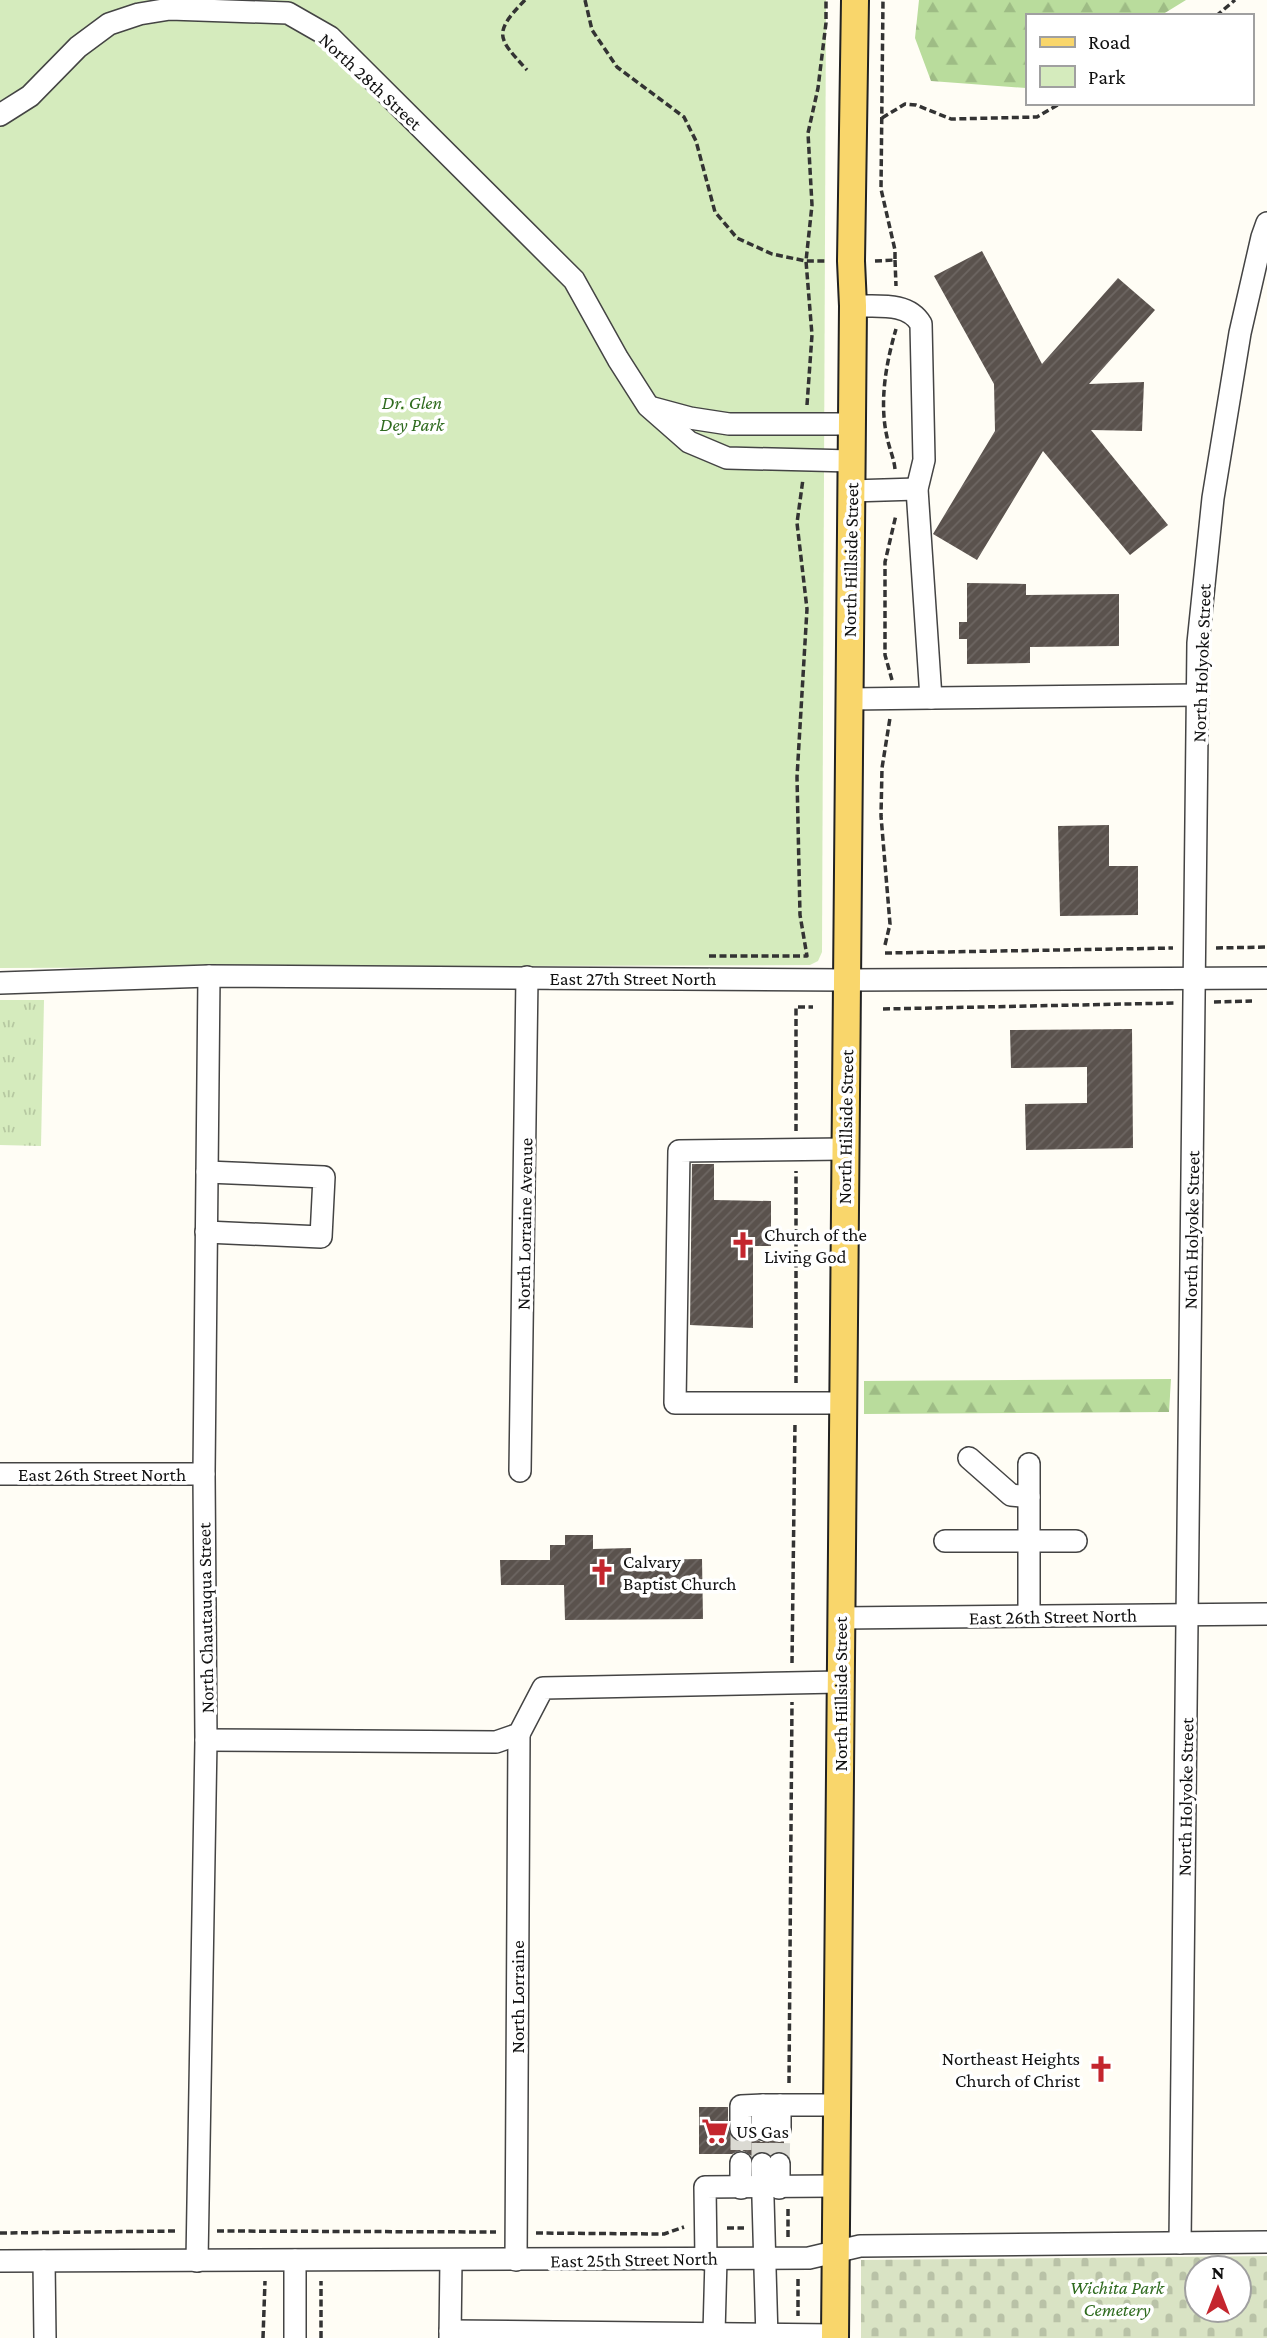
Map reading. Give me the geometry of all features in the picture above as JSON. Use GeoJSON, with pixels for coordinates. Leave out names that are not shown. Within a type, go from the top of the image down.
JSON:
{"type":"FeatureCollection","features":[{"type":"Feature","properties":{"kind":"main road","name":"North Hillside Street"},"geometry":{"type":"LineString","coordinates":[[835,2336],[855,5]]}},
{"type":"Feature","properties":{"kind":"street","name":"North 28th Street"},"geometry":{"type":"LineString","coordinates":[[0,115],[30,96],[78,47],[109,24],[139,14],[170,9],[288,13],[330,37],[575,281],[618,359],[648,406],[689,442],[727,458],[851,461]]}},
{"type":"Feature","properties":{"kind":"street","name":"North Holyoke Street"},"geometry":{"type":"LineString","coordinates":[[1180,2243],[1198,643],[1213,499],[1240,334],[1267,223]]}},
{"type":"Feature","properties":{"kind":"street"},"geometry":{"type":"LineString","coordinates":[[852,306],[904,309],[916,315],[921,324],[924,460],[906,489],[931,698]]}},
{"type":"Feature","properties":{"kind":"street"},"geometry":{"type":"LineString","coordinates":[[648,406],[690,418],[729,424],[851,424]]}},
{"type":"Feature","properties":{"kind":"street"},"geometry":{"type":"LineString","coordinates":[[851,491],[906,489]]}},
{"type":"Feature","properties":{"kind":"street"},"geometry":{"type":"LineString","coordinates":[[849,699],[1198,695]]}},
{"type":"Feature","properties":{"kind":"street","name":"East 27th Street North"},"geometry":{"type":"LineString","coordinates":[[0,983],[209,976],[1194,980],[1267,978]]}},
{"type":"Feature","properties":{"kind":"street","name":"North Chautauqua Street"},"geometry":{"type":"LineString","coordinates":[[197,2261],[206,1740],[204,1474],[209,976]]}},
{"type":"Feature","properties":{"kind":"street","name":"North Lorraine Avenue"},"geometry":{"type":"LineString","coordinates":[[520,1471],[527,977]]}},
{"type":"Feature","properties":{"kind":"street"},"geometry":{"type":"LineString","coordinates":[[842,1403],[675,1403],[679,1151],[844,1149]]}},
{"type":"Feature","properties":{"kind":"street"},"geometry":{"type":"LineString","coordinates":[[206,1232],[321,1237],[324,1177],[207,1172]]}},
{"type":"Feature","properties":{"kind":"street"},"geometry":{"type":"LineString","coordinates":[[969,1458],[1011,1495],[1029,1497]]}},
{"type":"Feature","properties":{"kind":"street"},"geometry":{"type":"LineString","coordinates":[[1029,1464],[1029,1616]]}},
{"type":"Feature","properties":{"kind":"street","name":"East 26th Street North"},"geometry":{"type":"LineString","coordinates":[[0,1474],[204,1474]]}},
{"type":"Feature","properties":{"kind":"street"},"geometry":{"type":"LineString","coordinates":[[945,1541],[1076,1541]]}},
{"type":"Feature","properties":{"kind":"street","name":"East 26th Street North"},"geometry":{"type":"LineString","coordinates":[[840,1618],[1267,1614]]}},
{"type":"Feature","properties":{"kind":"street"},"geometry":{"type":"LineString","coordinates":[[206,1740],[496,1742],[519,1734],[543,1688],[840,1682]]}},
{"type":"Feature","properties":{"kind":"street","name":"North Lorraine"},"geometry":{"type":"LineString","coordinates":[[516,2260],[519,1734]]}},
{"type":"Feature","properties":{"kind":"street"},"geometry":{"type":"LineString","coordinates":[[771,2105],[771,2129]]}},
{"type":"Feature","properties":{"kind":"street"},"geometry":{"type":"LineString","coordinates":[[741,2129],[741,2106],[836,2105]]}},
{"type":"Feature","properties":{"kind":"street"},"geometry":{"type":"LineString","coordinates":[[741,2188],[761,2163],[771,2188],[763,2228],[767,2336]]}},
{"type":"Feature","properties":{"kind":"street"},"geometry":{"type":"LineString","coordinates":[[714,2333],[705,2188],[835,2186]]}},
{"type":"Feature","properties":{"kind":"street","name":"East 25th Street North"},"geometry":{"type":"LineString","coordinates":[[0,2261],[809,2258],[860,2246],[1267,2242]]}},
{"type":"Feature","properties":{"kind":"street"},"geometry":{"type":"LineString","coordinates":[[295,2260],[295,2338]]}},
{"type":"Feature","properties":{"kind":"street"},"geometry":{"type":"LineString","coordinates":[[451,2260],[450,2334],[714,2333],[835,2336]]}},
{"type":"Feature","properties":{"kind":"street"},"geometry":{"type":"LineString","coordinates":[[44,2261],[45,2338]]}},
{"type":"Feature","properties":{"kind":"path"},"geometry":{"type":"LineString","coordinates":[[525,0],[508,18],[502,37],[505,47],[527,70]]}},
{"type":"Feature","properties":{"kind":"path"},"geometry":{"type":"LineString","coordinates":[[585,0],[592,30],[617,67],[684,117],[696,141],[715,212],[737,238],[772,254],[806,261],[826,261]]}},
{"type":"Feature","properties":{"kind":"path"},"geometry":{"type":"LineString","coordinates":[[805,424],[812,335],[806,261],[812,205],[808,133],[818,88],[826,0]]}},
{"type":"Feature","properties":{"kind":"path"},"geometry":{"type":"LineString","coordinates":[[883,0],[881,189],[895,250],[898,323],[889,351],[883,400],[887,435],[895,466],[906,489],[896,515],[885,562],[885,655],[894,684],[882,780],[883,854],[890,924],[885,946]]}},
{"type":"Feature","properties":{"kind":"path"},"geometry":{"type":"LineString","coordinates":[[1218,14],[1235,0]]}},
{"type":"Feature","properties":{"kind":"path"},"geometry":{"type":"LineString","coordinates":[[882,118],[905,104],[916,105],[951,119],[1037,117],[1058,105]]}},
{"type":"Feature","properties":{"kind":"path"},"geometry":{"type":"LineString","coordinates":[[875,261],[895,260]]}},
{"type":"Feature","properties":{"kind":"path"},"geometry":{"type":"LineString","coordinates":[[804,460],[797,523],[807,610],[797,777],[800,915],[807,956]]}},
{"type":"Feature","properties":{"kind":"path"},"geometry":{"type":"LineString","coordinates":[[885,953],[1267,947]]}},
{"type":"Feature","properties":{"kind":"path"},"geometry":{"type":"LineString","coordinates":[[883,1009],[1255,1001]]}},
{"type":"Feature","properties":{"kind":"path"},"geometry":{"type":"LineString","coordinates":[[0,2233],[328,2230],[664,2234],[685,2227],[763,2228]]}},
{"type":"Feature","properties":{"kind":"path"},"geometry":{"type":"LineString","coordinates":[[263,2338],[265,2278]]}},
{"type":"Feature","properties":{"kind":"path"},"geometry":{"type":"LineString","coordinates":[[320,2338],[321,2279]]}},
{"type":"Feature","properties":{"kind":"green space","name":"Dr. Glen Dey Park"},"geometry":{"type":"Polygon","coordinates":[[[0,0],[826,0],[822,952],[818,961],[810,965],[0,968],[0,0]]]}},
{"type":"Feature","properties":{"kind":"green space"},"geometry":{"type":"Polygon","coordinates":[[[919,0],[1186,0],[1163,14],[1026,14],[1026,88],[931,81],[915,38],[919,0]]]}},
{"type":"Feature","properties":{"kind":"green space"},"geometry":{"type":"Polygon","coordinates":[[[0,1000],[44,1000],[41,1146],[0,1145],[0,1000]]]}},
{"type":"Feature","properties":{"kind":"green space"},"geometry":{"type":"Polygon","coordinates":[[[1171,1379],[1169,1412],[864,1414],[864,1381],[1171,1379]]]}},
{"type":"Feature","properties":{"kind":"green space","name":"Wichita Park Cemetery"},"geometry":{"type":"Polygon","coordinates":[[[1253,2256],[1267,2256],[1267,2338],[861,2338],[861,2260],[1183,2257],[1183,2324],[1253,2324],[1253,2256]]]}},
{"type":"Feature","properties":{"kind":"building"},"geometry":{"type":"Polygon","coordinates":[[[982,251],[1042,364],[1118,278],[1155,310],[1089,384],[1144,382],[1142,431],[1091,430],[1168,525],[1130,555],[1043,451],[977,560],[933,534],[995,431],[994,384],[934,276],[982,251]]]}},
{"type":"Feature","properties":{"kind":"building"},"geometry":{"type":"Polygon","coordinates":[[[967,583],[1026,584],[1026,595],[1119,594],[1119,646],[1030,647],[1030,663],[967,664],[967,639],[959,639],[959,622],[967,622],[967,583]]]}},
{"type":"Feature","properties":{"kind":"building"},"geometry":{"type":"Polygon","coordinates":[[[1109,825],[1109,866],[1138,866],[1138,915],[1060,916],[1058,826],[1109,825]]]}},
{"type":"Feature","properties":{"kind":"building"},"geometry":{"type":"Polygon","coordinates":[[[1132,1029],[1133,1148],[1026,1150],[1025,1104],[1087,1103],[1087,1067],[1011,1068],[1010,1030],[1132,1029]]]}},
{"type":"Feature","properties":{"kind":"building","name":"Church of the Living God"},"geometry":{"type":"Polygon","coordinates":[[[692,1164],[714,1164],[714,1200],[771,1201],[771,1246],[753,1246],[753,1328],[690,1325],[692,1164]]]}},
{"type":"Feature","properties":{"kind":"building","name":"Calvary Baptist Church"},"geometry":{"type":"Polygon","coordinates":[[[565,1535],[593,1535],[593,1549],[631,1548],[631,1560],[702,1559],[703,1619],[565,1620],[564,1585],[501,1585],[500,1560],[550,1560],[550,1545],[565,1545],[565,1535]]]}},
{"type":"Feature","properties":{"kind":"building"},"geometry":{"type":"Polygon","coordinates":[[[699,2107],[728,2107],[728,2129],[734,2140],[742,2142],[752,2137],[761,2142],[771,2138],[784,2141],[784,2152],[770,2154],[761,2151],[752,2156],[742,2150],[732,2154],[699,2154],[699,2107]]]}},
{"type":"Feature","properties":{"kind":"tunnel"},"geometry":{"type":"LineString","coordinates":[[741,2129],[741,2163]]}},
{"type":"Feature","properties":{"kind":"tunnel"},"geometry":{"type":"LineString","coordinates":[[762,2129],[762,2164]]}},
{"type":"Feature","properties":{"kind":"tunnel"},"geometry":{"type":"LineString","coordinates":[[779,2164],[780,2129]]}},
{"type":"Feature","properties":{"kind":"place","name":"Church of the Living God"},"geometry":{"type":"Point","coordinates":[743,1245]}},
{"type":"Feature","properties":{"kind":"place","name":"Calvary Baptist Church"},"geometry":{"type":"Point","coordinates":[602,1572]}},
{"type":"Feature","properties":{"kind":"place","name":"Northeast Heights Church of Christ"},"geometry":{"type":"Point","coordinates":[1101,2069]}},
{"type":"Feature","properties":{"kind":"place","name":"US Gas"},"geometry":{"type":"Point","coordinates":[715,2131]}}]}
